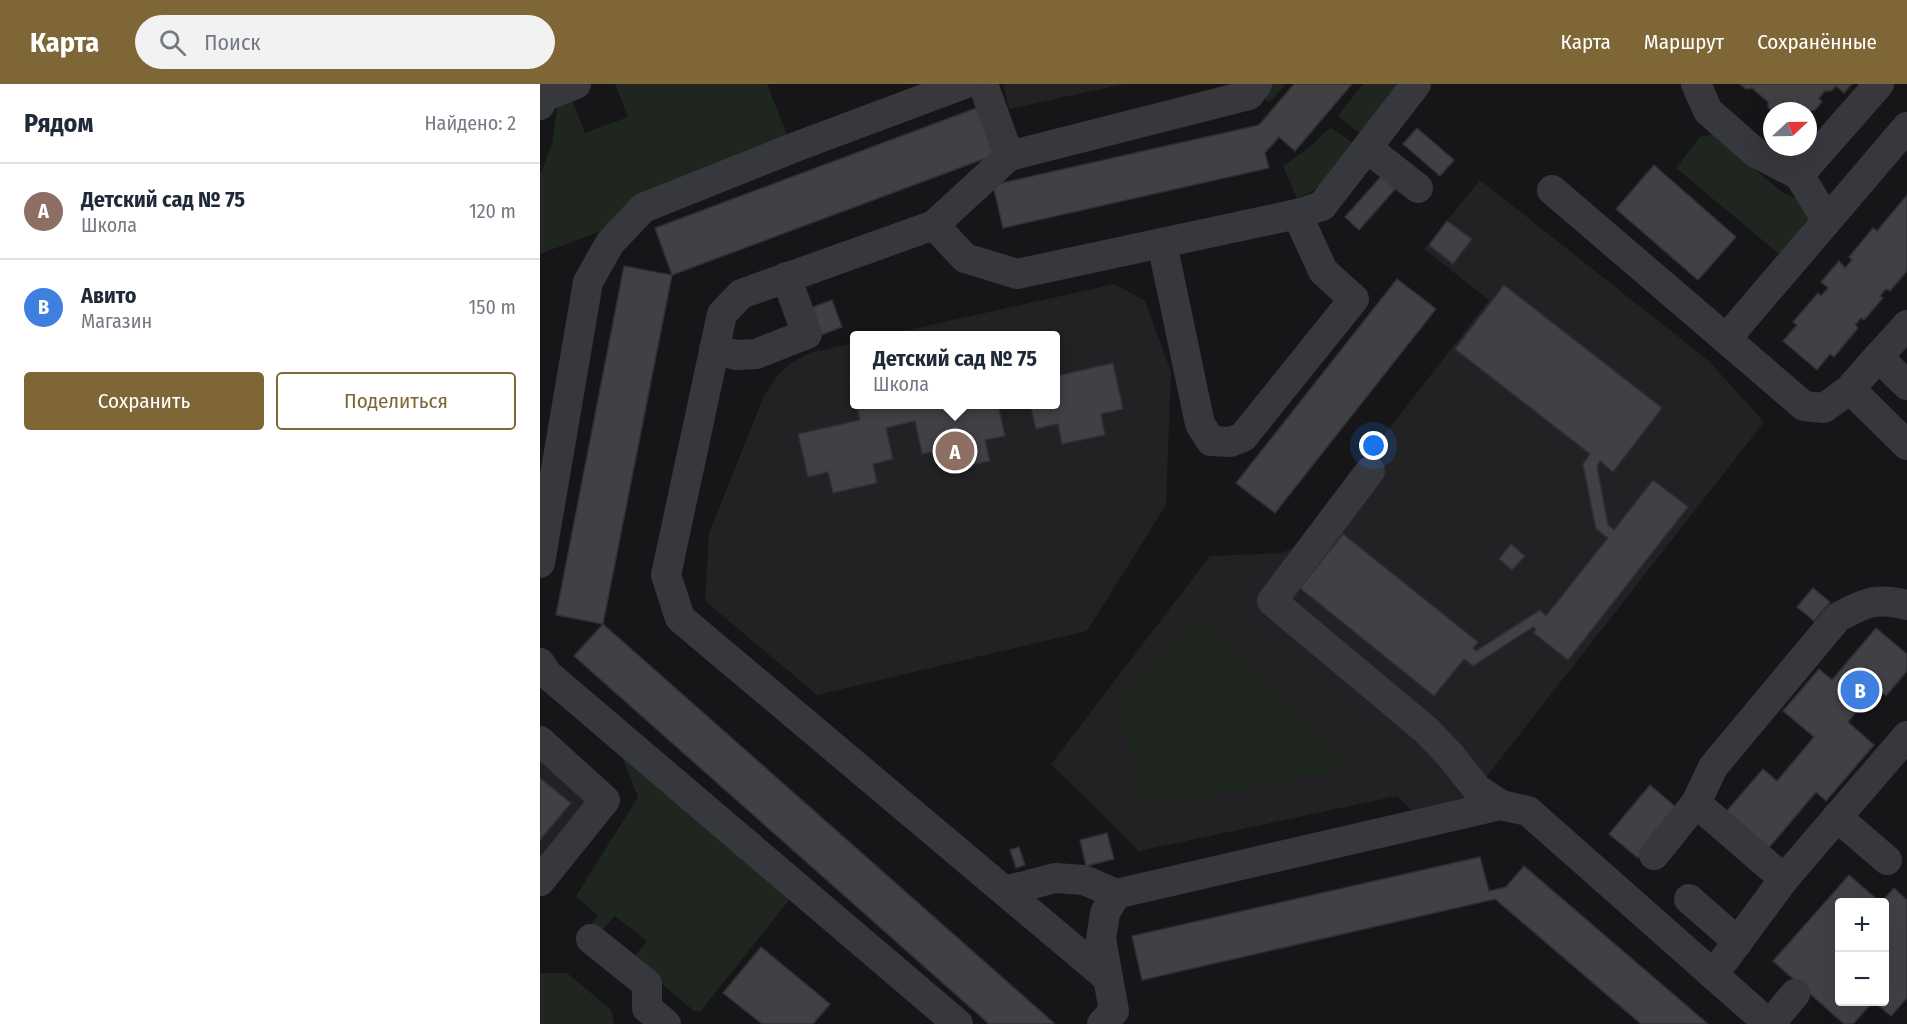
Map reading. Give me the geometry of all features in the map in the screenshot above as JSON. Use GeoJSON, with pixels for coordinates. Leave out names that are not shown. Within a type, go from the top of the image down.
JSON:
{"type":"FeatureCollection","features":[{"type":"Feature","properties":{"kind":"lane"},"geometry":{"type":"LineString","coordinates":[[541,97],[576,84]]}},
{"type":"Feature","properties":{"kind":"lane"},"geometry":{"type":"LineString","coordinates":[[540,563],[588,282],[610,243],[643,208],[798,146],[964,84]]}},
{"type":"Feature","properties":{"kind":"lane"},"geometry":{"type":"LineString","coordinates":[[983,84],[1009,156]]}},
{"type":"Feature","properties":{"kind":"lane"},"geometry":{"type":"LineString","coordinates":[[1108,978],[680,618],[666,575],[722,314],[741,294],[934,225],[1009,156],[1249,95],[1257,84]]}},
{"type":"Feature","properties":{"kind":"lane"},"geometry":{"type":"LineString","coordinates":[[934,225],[965,258],[1017,274],[1297,214],[1322,206],[1416,84]]}},
{"type":"Feature","properties":{"kind":"lane"},"geometry":{"type":"LineString","coordinates":[[1696,84],[1708,111],[1756,153],[1799,175],[1820,209],[1829,216]]}},
{"type":"Feature","properties":{"kind":"lane"},"geometry":{"type":"LineString","coordinates":[[1799,175],[1879,84]]}},
{"type":"Feature","properties":{"kind":"lane"},"geometry":{"type":"LineString","coordinates":[[1726,339],[1907,127]]}},
{"type":"Feature","properties":{"kind":"lane"},"geometry":{"type":"LineString","coordinates":[[1367,148],[1418,188]]}},
{"type":"Feature","properties":{"kind":"lane"},"geometry":{"type":"LineString","coordinates":[[1552,190],[1804,405],[1824,408],[1850,389],[1907,326]]}},
{"type":"Feature","properties":{"kind":"lane"},"geometry":{"type":"LineString","coordinates":[[1162,243],[1200,424],[1211,441],[1230,442],[1243,437],[1354,299],[1323,271],[1297,214]]}},
{"type":"Feature","properties":{"kind":"lane"},"geometry":{"type":"LineString","coordinates":[[714,349],[736,355],[756,354],[807,334],[786,277]]}},
{"type":"Feature","properties":{"kind":"lane"},"geometry":{"type":"LineString","coordinates":[[1878,357],[1907,385]]}},
{"type":"Feature","properties":{"kind":"lane"},"geometry":{"type":"LineString","coordinates":[[1850,389],[1907,445]]}},
{"type":"Feature","properties":{"kind":"lane"},"geometry":{"type":"LineString","coordinates":[[1371,471],[1272,601],[1426,730],[1450,755],[1477,789],[1501,805],[1528,810],[1770,1024],[1795,994]]}},
{"type":"Feature","properties":{"kind":"lane"},"geometry":{"type":"LineString","coordinates":[[1654,855],[1696,803],[1713,767],[1838,617],[1861,605],[1887,600],[1907,605]]}},
{"type":"Feature","properties":{"kind":"lane"},"geometry":{"type":"LineString","coordinates":[[540,663],[548,674],[958,1024]]}},
{"type":"Feature","properties":{"kind":"lane"},"geometry":{"type":"LineString","coordinates":[[1713,975],[1784,879],[1907,736]]}},
{"type":"Feature","properties":{"kind":"lane"},"geometry":{"type":"LineString","coordinates":[[540,741],[605,800],[540,880]]}},
{"type":"Feature","properties":{"kind":"lane"},"geometry":{"type":"LineString","coordinates":[[1696,803],[1784,879]]}},
{"type":"Feature","properties":{"kind":"lane"},"geometry":{"type":"LineString","coordinates":[[1005,891],[1055,878],[1084,880],[1116,894],[1501,805]]}},
{"type":"Feature","properties":{"kind":"lane"},"geometry":{"type":"LineString","coordinates":[[1837,817],[1887,860]]}},
{"type":"Feature","properties":{"kind":"lane"},"geometry":{"type":"LineString","coordinates":[[1102,1024],[1114,1011],[1101,939],[1105,913],[1116,894]]}},
{"type":"Feature","properties":{"kind":"lane"},"geometry":{"type":"LineString","coordinates":[[1689,899],[1738,942]]}},
{"type":"Feature","properties":{"kind":"lane"},"geometry":{"type":"LineString","coordinates":[[591,939],[647,984],[649,1019]]}},
{"type":"Feature","properties":{"kind":"shaded area"},"geometry":{"type":"Polygon","coordinates":[[[615,84],[767,84],[788,137],[617,225],[540,254],[540,175],[552,144],[558,101],[571,98],[585,133],[628,117],[615,84]]]}},
{"type":"Feature","properties":{"kind":"shaded area"},"geometry":{"type":"Polygon","coordinates":[[[1003,84],[1124,84],[1009,109],[1003,84]]]}},
{"type":"Feature","properties":{"kind":"shaded area"},"geometry":{"type":"Polygon","coordinates":[[[1261,84],[1286,84],[1273,99],[1267,102],[1259,91],[1261,84]]]}},
{"type":"Feature","properties":{"kind":"shaded area"},"geometry":{"type":"Polygon","coordinates":[[[1363,84],[1402,84],[1362,135],[1338,116],[1363,84]]]}},
{"type":"Feature","properties":{"kind":"shaded area"},"geometry":{"type":"Polygon","coordinates":[[[1331,128],[1356,145],[1324,183],[1297,198],[1283,166],[1309,148],[1331,128]]]}},
{"type":"Feature","properties":{"kind":"shaded area"},"geometry":{"type":"Polygon","coordinates":[[[1713,134],[1783,193],[1804,202],[1818,218],[1784,258],[1676,168],[1700,137],[1713,134]]]}},
{"type":"Feature","properties":{"kind":"shaded area"},"geometry":{"type":"Polygon","coordinates":[[[1480,180],[1709,361],[1764,422],[1484,780],[1465,798],[1414,813],[1397,796],[1139,851],[1051,764],[1210,556],[1281,553],[1297,547],[1489,300],[1424,249],[1480,180]]]}},
{"type":"Feature","properties":{"kind":"shaded area"},"geometry":{"type":"Polygon","coordinates":[[[1115,284],[1145,301],[1171,372],[1166,505],[1087,631],[817,695],[705,601],[709,533],[764,396],[776,377],[791,363],[809,353],[850,344],[850,409],[1060,409],[1060,331],[904,331],[1115,284]]]}},
{"type":"Feature","properties":{"kind":"shaded area"},"geometry":{"type":"Polygon","coordinates":[[[1198,617],[1350,770],[1144,807],[1116,697],[1198,617]]]}},
{"type":"Feature","properties":{"kind":"shaded area"},"geometry":{"type":"Polygon","coordinates":[[[619,750],[790,899],[700,1012],[694,1011],[632,959],[647,941],[615,916],[599,934],[589,927],[598,916],[576,896],[638,797],[619,750]]]}},
{"type":"Feature","properties":{"kind":"shaded area"},"geometry":{"type":"Polygon","coordinates":[[[540,760],[592,803],[540,864],[540,760]]]}},
{"type":"Feature","properties":{"kind":"shaded area"},"geometry":{"type":"Polygon","coordinates":[[[540,973],[567,973],[611,1010],[614,1024],[540,1024],[540,973]]]}},
{"type":"Feature","properties":{"kind":"building"},"geometry":{"type":"Polygon","coordinates":[[[1294,84],[1352,84],[1295,151],[1279,137],[1265,153],[1269,168],[1003,228],[993,185],[1259,125],[1294,84]]]}},
{"type":"Feature","properties":{"kind":"building"},"geometry":{"type":"Polygon","coordinates":[[[1740,84],[1852,84],[1844,93],[1836,86],[1831,91],[1825,91],[1819,98],[1822,102],[1817,108],[1817,102],[1768,102],[1752,88],[1746,89],[1740,84]]]}},
{"type":"Feature","properties":{"kind":"building"},"geometry":{"type":"Polygon","coordinates":[[[979,107],[997,154],[672,275],[655,228],[979,107]]]}},
{"type":"Feature","properties":{"kind":"building"},"geometry":{"type":"Polygon","coordinates":[[[1417,128],[1454,160],[1440,176],[1403,144],[1417,128]]]}},
{"type":"Feature","properties":{"kind":"building"},"geometry":{"type":"Polygon","coordinates":[[[1654,165],[1736,237],[1698,280],[1616,209],[1654,165]]]}},
{"type":"Feature","properties":{"kind":"building"},"geometry":{"type":"Polygon","coordinates":[[[1384,173],[1398,186],[1359,230],[1345,217],[1384,173]]]}},
{"type":"Feature","properties":{"kind":"building"},"geometry":{"type":"Polygon","coordinates":[[[1907,195],[1907,271],[1890,291],[1886,289],[1880,296],[1883,298],[1864,320],[1861,318],[1855,325],[1858,328],[1834,357],[1830,354],[1817,370],[1783,341],[1797,325],[1793,322],[1818,293],[1821,296],[1828,288],[1821,282],[1839,261],[1845,268],[1852,260],[1849,257],[1873,228],[1877,231],[1907,195]]]}},
{"type":"Feature","properties":{"kind":"building"},"geometry":{"type":"Polygon","coordinates":[[[1447,221],[1472,239],[1453,264],[1429,245],[1447,221]]]}},
{"type":"Feature","properties":{"kind":"building"},"geometry":{"type":"Polygon","coordinates":[[[624,266],[672,275],[603,624],[556,615],[624,266]]]}},
{"type":"Feature","properties":{"kind":"building"},"geometry":{"type":"Polygon","coordinates":[[[1397,279],[1436,309],[1275,513],[1236,483],[1397,279]]]}},
{"type":"Feature","properties":{"kind":"building"},"geometry":{"type":"Polygon","coordinates":[[[1504,285],[1662,408],[1613,472],[1600,461],[1597,466],[1608,525],[1614,530],[1653,480],[1688,507],[1568,660],[1534,633],[1536,629],[1533,627],[1473,666],[1464,659],[1434,696],[1300,588],[1343,534],[1478,642],[1473,648],[1476,651],[1540,610],[1546,616],[1608,538],[1596,529],[1583,464],[1590,454],[1455,349],[1504,285]]]}},
{"type":"Feature","properties":{"kind":"building"},"geometry":{"type":"Polygon","coordinates":[[[832,300],[842,327],[818,336],[808,309],[832,300]]]}},
{"type":"Feature","properties":{"kind":"building"},"geometry":{"type":"Polygon","coordinates":[[[1113,363],[1123,409],[1101,414],[1105,435],[1062,444],[1058,424],[1036,429],[1031,409],[1060,409],[1060,375],[1113,363]]]}},
{"type":"Feature","properties":{"kind":"building"},"geometry":{"type":"Polygon","coordinates":[[[857,409],[999,409],[1005,436],[985,440],[990,461],[946,471],[942,450],[922,454],[915,421],[886,428],[893,459],[873,464],[877,483],[833,493],[828,472],[808,477],[798,434],[860,420],[857,409]]]}},
{"type":"Feature","properties":{"kind":"building"},"geometry":{"type":"Polygon","coordinates":[[[1511,544],[1525,556],[1512,570],[1499,559],[1511,544]]]}},
{"type":"Feature","properties":{"kind":"building"},"geometry":{"type":"Polygon","coordinates":[[[1813,588],[1830,602],[1814,621],[1797,607],[1813,588]]]}},
{"type":"Feature","properties":{"kind":"building"},"geometry":{"type":"Polygon","coordinates":[[[603,624],[1054,1023],[989,1024],[574,656],[603,624]]]}},
{"type":"Feature","properties":{"kind":"building"},"geometry":{"type":"Polygon","coordinates":[[[1876,628],[1907,654],[1907,671],[1886,696],[1876,688],[1848,722],[1874,745],[1826,801],[1816,792],[1767,850],[1725,813],[1763,769],[1777,781],[1814,737],[1783,711],[1819,669],[1832,680],[1876,628]]]}},
{"type":"Feature","properties":{"kind":"building"},"geometry":{"type":"Polygon","coordinates":[[[540,778],[571,803],[540,840],[540,778]]]}},
{"type":"Feature","properties":{"kind":"building"},"geometry":{"type":"Polygon","coordinates":[[[1650,785],[1678,809],[1638,858],[1609,834],[1650,785]]]}},
{"type":"Feature","properties":{"kind":"building"},"geometry":{"type":"Polygon","coordinates":[[[1107,833],[1114,859],[1086,866],[1080,840],[1107,833]]]}},
{"type":"Feature","properties":{"kind":"building"},"geometry":{"type":"Polygon","coordinates":[[[1019,847],[1025,865],[1016,868],[1010,850],[1019,847]]]}},
{"type":"Feature","properties":{"kind":"building"},"geometry":{"type":"Polygon","coordinates":[[[1480,857],[1489,891],[1506,887],[1524,866],[1708,1024],[1641,1024],[1495,899],[1142,980],[1132,936],[1480,857]]]}},
{"type":"Feature","properties":{"kind":"building"},"geometry":{"type":"Polygon","coordinates":[[[1849,875],[1875,898],[1835,898],[1835,1006],[1869,1006],[1853,1024],[1844,1024],[1773,961],[1849,875]]]}},
{"type":"Feature","properties":{"kind":"building"},"geometry":{"type":"Polygon","coordinates":[[[1894,888],[1907,900],[1907,998],[1891,1016],[1879,1006],[1889,1006],[1889,898],[1885,898],[1894,888]]]}},
{"type":"Feature","properties":{"kind":"building"},"geometry":{"type":"Polygon","coordinates":[[[761,947],[830,1004],[813,1024],[762,1024],[723,993],[761,947]]]}},
{"type":"Feature","properties":{"kind":"place","name":"Детский сад № 75"},"geometry":{"type":"Point","coordinates":[955,451]}},
{"type":"Feature","properties":{"kind":"place","name":"Авито"},"geometry":{"type":"Point","coordinates":[1860,690]}}]}
